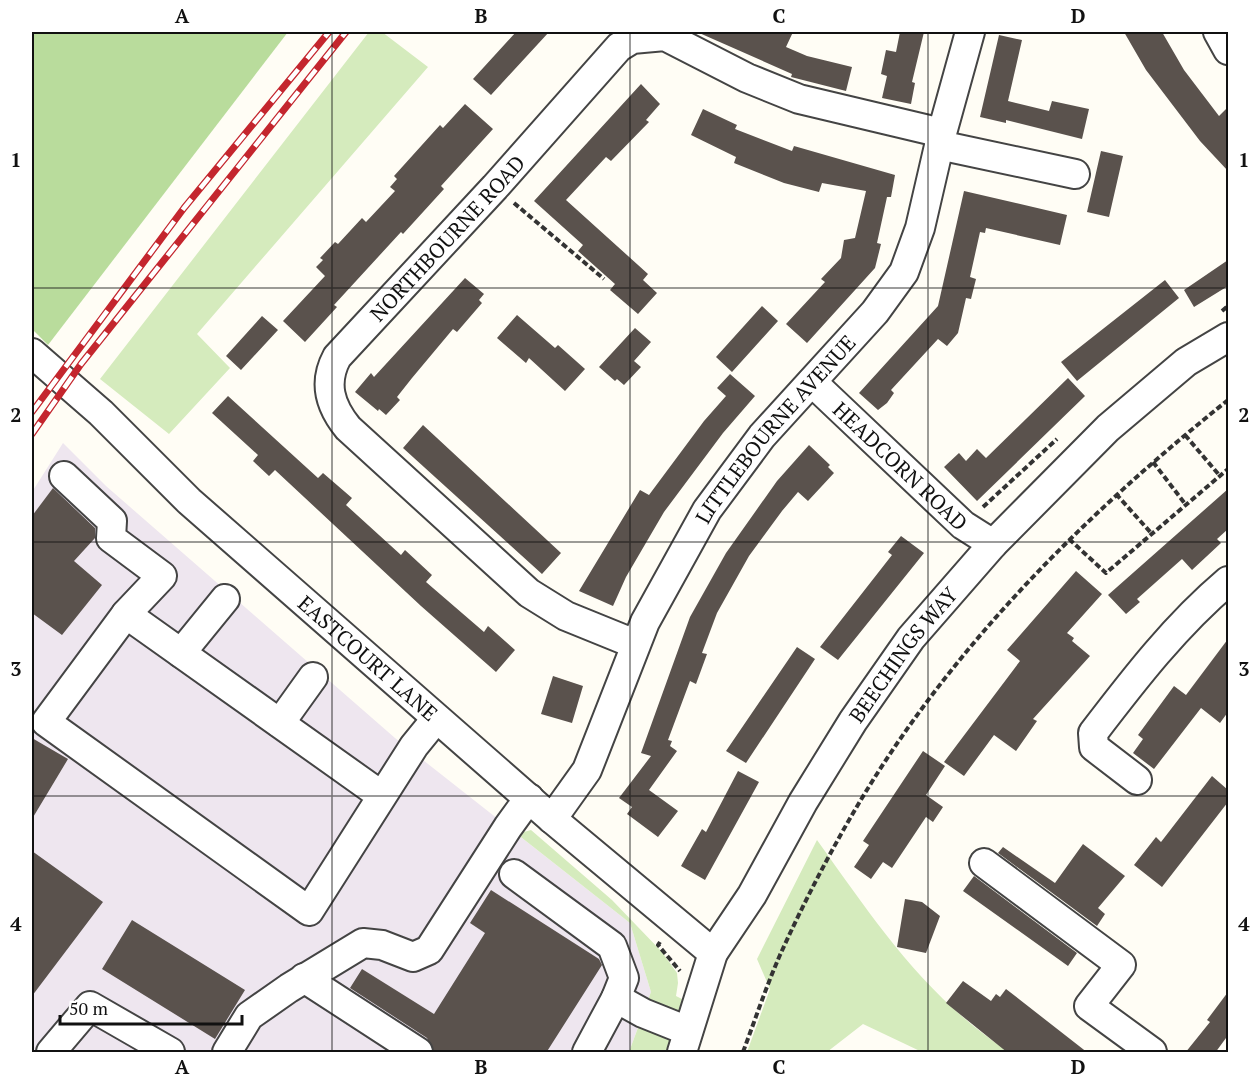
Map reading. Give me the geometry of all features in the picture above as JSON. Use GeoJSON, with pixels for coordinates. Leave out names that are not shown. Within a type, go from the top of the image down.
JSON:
{"type":"FeatureCollection","features":[{"type":"Feature","properties":{"kind":"street","name":"LITTLEBOURNE AVENUE"},"geometry":{"type":"LineString","coordinates":[[552,819],[589,766],[635,644],[663,587],[707,510],[762,436],[876,312],[903,272],[920,228],[970,32]]}},
{"type":"Feature","properties":{"kind":"street"},"geometry":{"type":"LineString","coordinates":[[1218,32],[1228,50]]}},
{"type":"Feature","properties":{"kind":"street","name":"NORTHBOURNE ROAD"},"geometry":{"type":"LineString","coordinates":[[635,644],[566,616],[529,593],[348,428],[331,400],[330,380],[339,353],[495,187],[619,47],[632,39],[649,36],[672,39],[738,74],[799,99],[1075,174]]}},
{"type":"Feature","properties":{"kind":"street","name":"BEECHINGS WAY"},"geometry":{"type":"LineString","coordinates":[[685,1042],[713,953],[752,895],[803,802],[853,721],[911,638],[993,544],[1108,428],[1186,362],[1228,337]]}},
{"type":"Feature","properties":{"kind":"street","name":"EASTCOURT LANE"},"geometry":{"type":"LineString","coordinates":[[32,353],[101,413],[137,453],[189,501],[436,719],[713,953]]}},
{"type":"Feature","properties":{"kind":"street","name":"HEADCORN ROAD"},"geometry":{"type":"LineString","coordinates":[[812,382],[963,525],[993,544]]}},
{"type":"Feature","properties":{"kind":"street"},"geometry":{"type":"LineString","coordinates":[[64,476],[112,521],[111,538],[162,576],[126,614],[46,722],[309,910],[382,796],[436,719]]}},
{"type":"Feature","properties":{"kind":"street"},"geometry":{"type":"LineString","coordinates":[[1137,780],[1094,747],[1093,733],[1139,672],[1197,607],[1228,581]]}},
{"type":"Feature","properties":{"kind":"street"},"geometry":{"type":"LineString","coordinates":[[181,654],[225,599]]}},
{"type":"Feature","properties":{"kind":"street"},"geometry":{"type":"LineString","coordinates":[[126,614],[382,796]]}},
{"type":"Feature","properties":{"kind":"street"},"geometry":{"type":"LineString","coordinates":[[279,723],[313,677]]}},
{"type":"Feature","properties":{"kind":"street"},"geometry":{"type":"LineString","coordinates":[[227,1053],[249,1016],[304,978],[363,943],[382,945],[413,957],[429,950],[507,827],[529,798]]}},
{"type":"Feature","properties":{"kind":"street"},"geometry":{"type":"LineString","coordinates":[[984,863],[1121,965],[1089,1006],[1152,1053]]}},
{"type":"Feature","properties":{"kind":"street"},"geometry":{"type":"LineString","coordinates":[[514,874],[612,946],[624,978],[587,1053]]}},
{"type":"Feature","properties":{"kind":"street"},"geometry":{"type":"LineString","coordinates":[[304,978],[418,1053]]}},
{"type":"Feature","properties":{"kind":"street"},"geometry":{"type":"LineString","coordinates":[[616,998],[649,1016],[685,1042]]}},
{"type":"Feature","properties":{"kind":"street"},"geometry":{"type":"LineString","coordinates":[[51,1053],[90,1006],[170,1053]]}},
{"type":"Feature","properties":{"kind":"path"},"geometry":{"type":"LineString","coordinates":[[495,187],[604,279]]}},
{"type":"Feature","properties":{"kind":"path"},"geometry":{"type":"LineString","coordinates":[[743,1053],[780,956],[862,798],[959,661],[1039,568],[1116,494],[1228,400]]}},
{"type":"Feature","properties":{"kind":"path"},"geometry":{"type":"LineString","coordinates":[[1185,435],[1220,476]]}},
{"type":"Feature","properties":{"kind":"path"},"geometry":{"type":"LineString","coordinates":[[1153,462],[1186,505]]}},
{"type":"Feature","properties":{"kind":"path"},"geometry":{"type":"LineString","coordinates":[[1069,539],[1106,573],[1228,469]]}},
{"type":"Feature","properties":{"kind":"path"},"geometry":{"type":"LineString","coordinates":[[1116,494],[1152,534]]}},
{"type":"Feature","properties":{"kind":"path"},"geometry":{"type":"LineString","coordinates":[[677,923],[658,945],[680,970],[681,991],[699,998]]}},
{"type":"Feature","properties":{"kind":"shaded area"},"geometry":{"type":"Polygon","coordinates":[[[63,443],[106,486],[395,738],[630,923],[651,992],[629,1052],[32,1052],[32,492],[63,443]]]}},
{"type":"Feature","properties":{"kind":"green space"},"geometry":{"type":"Polygon","coordinates":[[[32,32],[288,32],[48,345],[32,329],[32,32]]]}},
{"type":"Feature","properties":{"kind":"green space"},"geometry":{"type":"Polygon","coordinates":[[[369,32],[382,32],[428,67],[197,334],[230,368],[169,434],[100,379],[369,32]]]}},
{"type":"Feature","properties":{"kind":"green space"},"geometry":{"type":"Polygon","coordinates":[[[531,830],[612,900],[662,952],[677,973],[676,996],[682,999],[678,1013],[648,1000],[651,992],[630,923],[517,834],[531,830]]]}},
{"type":"Feature","properties":{"kind":"green space"},"geometry":{"type":"Polygon","coordinates":[[[817,840],[881,928],[926,982],[951,1007],[1009,1052],[922,1052],[863,1024],[827,1052],[747,1052],[770,989],[757,959],[817,840]]]}},
{"type":"Feature","properties":{"kind":"green space"},"geometry":{"type":"Polygon","coordinates":[[[639,1025],[671,1038],[666,1052],[629,1052],[639,1025]]]}},
{"type":"Feature","properties":{"kind":"building"},"geometry":{"type":"Polygon","coordinates":[[[516,32],[549,32],[491,95],[473,79],[516,32]]]}},
{"type":"Feature","properties":{"kind":"building"},"geometry":{"type":"Polygon","coordinates":[[[697,32],[793,32],[786,47],[807,56],[852,67],[846,91],[791,77],[792,74],[697,32]]]}},
{"type":"Feature","properties":{"kind":"building"},"geometry":{"type":"Polygon","coordinates":[[[900,32],[924,32],[912,82],[915,83],[911,104],[882,98],[887,76],[881,74],[886,50],[896,52],[900,32]]]}},
{"type":"Feature","properties":{"kind":"building"},"geometry":{"type":"Polygon","coordinates":[[[1124,32],[1162,32],[1184,70],[1219,116],[1228,107],[1228,171],[1200,141],[1146,70],[1124,32]]]}},
{"type":"Feature","properties":{"kind":"building"},"geometry":{"type":"Polygon","coordinates":[[[999,35],[1022,40],[1008,101],[1049,111],[1052,101],[1089,109],[1082,139],[1006,120],[1006,123],[980,117],[999,35]]]}},
{"type":"Feature","properties":{"kind":"building"},"geometry":{"type":"Polygon","coordinates":[[[641,84],[660,104],[646,120],[649,122],[611,161],[606,157],[566,200],[648,274],[643,280],[657,293],[638,314],[610,290],[615,284],[578,251],[583,245],[534,201],[641,84]]]}},
{"type":"Feature","properties":{"kind":"building"},"geometry":{"type":"Polygon","coordinates":[[[465,104],[493,129],[441,186],[444,189],[334,305],[337,307],[305,342],[283,321],[325,276],[316,267],[323,260],[320,258],[335,242],[338,244],[362,218],[366,222],[395,191],[390,187],[397,179],[394,176],[440,125],[443,128],[465,104]]]}},
{"type":"Feature","properties":{"kind":"building"},"geometry":{"type":"Polygon","coordinates":[[[703,109],[737,125],[735,129],[792,151],[794,146],[895,175],[891,197],[887,197],[877,243],[881,244],[875,268],[807,343],[786,324],[825,282],[821,279],[841,258],[844,240],[855,238],[866,191],[822,183],[819,192],[784,183],[734,163],[736,157],[691,135],[703,109]]]}},
{"type":"Feature","properties":{"kind":"building"},"geometry":{"type":"Polygon","coordinates":[[[1101,151],[1123,156],[1109,217],[1087,212],[1101,151]]]}},
{"type":"Feature","properties":{"kind":"building"},"geometry":{"type":"Polygon","coordinates":[[[964,191],[1067,215],[1060,245],[986,228],[985,233],[980,232],[970,277],[976,279],[971,299],[966,298],[958,333],[947,346],[938,339],[891,390],[894,393],[878,410],[859,393],[938,306],[964,191]]]}},
{"type":"Feature","properties":{"kind":"building"},"geometry":{"type":"Polygon","coordinates":[[[1228,260],[1228,286],[1194,307],[1184,290],[1228,260]]]}},
{"type":"Feature","properties":{"kind":"building"},"geometry":{"type":"Polygon","coordinates":[[[465,278],[484,294],[479,300],[482,303],[457,332],[453,329],[397,397],[400,400],[386,415],[379,409],[378,411],[355,392],[371,373],[374,377],[465,278]]]}},
{"type":"Feature","properties":{"kind":"building"},"geometry":{"type":"Polygon","coordinates":[[[1165,280],[1179,298],[1077,381],[1061,362],[1165,280]]]}},
{"type":"Feature","properties":{"kind":"building"},"geometry":{"type":"Polygon","coordinates":[[[762,306],[778,321],[732,372],[716,357],[762,306]]]}},
{"type":"Feature","properties":{"kind":"building"},"geometry":{"type":"Polygon","coordinates":[[[517,315],[555,348],[558,345],[585,369],[565,391],[529,358],[526,363],[497,338],[517,315]]]}},
{"type":"Feature","properties":{"kind":"building"},"geometry":{"type":"Polygon","coordinates":[[[262,316],[278,330],[241,370],[226,356],[262,316]]]}},
{"type":"Feature","properties":{"kind":"building"},"geometry":{"type":"Polygon","coordinates":[[[635,328],[651,342],[634,361],[641,367],[624,385],[617,379],[615,381],[599,367],[635,328]]]}},
{"type":"Feature","properties":{"kind":"building"},"geometry":{"type":"Polygon","coordinates":[[[730,374],[755,396],[723,433],[664,512],[626,577],[613,606],[579,591],[640,490],[649,495],[704,421],[726,396],[717,388],[730,374]]]}},
{"type":"Feature","properties":{"kind":"building"},"geometry":{"type":"Polygon","coordinates":[[[1068,378],[1085,396],[977,501],[944,467],[959,453],[966,461],[977,449],[986,458],[1068,378]]]}},
{"type":"Feature","properties":{"kind":"building"},"geometry":{"type":"Polygon","coordinates":[[[228,396],[318,478],[323,473],[352,498],[346,505],[401,555],[405,550],[432,575],[426,582],[484,632],[488,626],[515,650],[496,672],[421,606],[275,470],[269,476],[253,461],[258,455],[212,413],[228,396]]]}},
{"type":"Feature","properties":{"kind":"building"},"geometry":{"type":"Polygon","coordinates":[[[423,425],[561,553],[542,574],[403,448],[423,425]]]}},
{"type":"Feature","properties":{"kind":"building"},"geometry":{"type":"Polygon","coordinates":[[[809,445],[830,465],[828,467],[834,473],[808,501],[798,492],[782,511],[749,556],[717,613],[702,653],[707,654],[696,684],[690,681],[668,740],[672,741],[670,746],[677,751],[649,790],[678,811],[658,837],[627,814],[632,807],[619,798],[651,756],[641,753],[690,617],[726,553],[777,481],[809,445]]]}},
{"type":"Feature","properties":{"kind":"building"},"geometry":{"type":"Polygon","coordinates":[[[53,488],[95,528],[95,538],[74,561],[102,585],[62,635],[32,613],[32,516],[53,488]]]}},
{"type":"Feature","properties":{"kind":"building"},"geometry":{"type":"Polygon","coordinates":[[[1228,489],[1228,529],[1217,539],[1221,543],[1192,570],[1182,559],[1137,599],[1140,602],[1126,614],[1108,595],[1228,489]]]}},
{"type":"Feature","properties":{"kind":"building"},"geometry":{"type":"Polygon","coordinates":[[[901,536],[924,553],[838,660],[820,647],[892,555],[888,552],[901,536]]]}},
{"type":"Feature","properties":{"kind":"building"},"geometry":{"type":"Polygon","coordinates":[[[1076,571],[1102,594],[1067,633],[1074,638],[1072,641],[1090,656],[1033,719],[1037,721],[1016,751],[994,735],[964,776],[944,762],[1020,661],[1007,650],[1076,571]]]}},
{"type":"Feature","properties":{"kind":"building"},"geometry":{"type":"Polygon","coordinates":[[[1228,639],[1228,712],[1220,723],[1201,708],[1154,769],[1133,753],[1143,739],[1138,735],[1174,686],[1186,695],[1228,639]]]}},
{"type":"Feature","properties":{"kind":"building"},"geometry":{"type":"Polygon","coordinates":[[[797,647],[815,659],[746,763],[726,751],[797,647]]]}},
{"type":"Feature","properties":{"kind":"building"},"geometry":{"type":"Polygon","coordinates":[[[553,676],[583,686],[572,723],[541,714],[553,676]]]}},
{"type":"Feature","properties":{"kind":"building"},"geometry":{"type":"Polygon","coordinates":[[[32,738],[68,759],[32,819],[32,738]]]}},
{"type":"Feature","properties":{"kind":"building"},"geometry":{"type":"Polygon","coordinates":[[[923,751],[945,766],[926,795],[943,807],[933,822],[926,817],[892,868],[883,862],[871,879],[854,867],[869,845],[863,841],[923,751]]]}},
{"type":"Feature","properties":{"kind":"building"},"geometry":{"type":"Polygon","coordinates":[[[738,771],[759,782],[705,880],[681,866],[702,829],[706,832],[738,771]]]}},
{"type":"Feature","properties":{"kind":"building"},"geometry":{"type":"Polygon","coordinates":[[[1212,776],[1228,790],[1228,802],[1162,887],[1134,865],[1156,837],[1161,842],[1212,776]]]}},
{"type":"Feature","properties":{"kind":"building"},"geometry":{"type":"Polygon","coordinates":[[[1083,844],[1125,876],[1098,908],[1105,914],[1097,926],[998,853],[1003,847],[1055,883],[1083,844]]]}},
{"type":"Feature","properties":{"kind":"building"},"geometry":{"type":"Polygon","coordinates":[[[32,851],[103,902],[32,996],[32,851]]]}},
{"type":"Feature","properties":{"kind":"building"},"geometry":{"type":"Polygon","coordinates":[[[974,876],[1077,953],[1068,966],[963,891],[974,876]]]}},
{"type":"Feature","properties":{"kind":"building"},"geometry":{"type":"Polygon","coordinates":[[[491,890],[599,959],[602,965],[546,1053],[434,1053],[427,1038],[350,988],[362,969],[434,1014],[485,933],[470,923],[491,890]]]}},
{"type":"Feature","properties":{"kind":"building"},"geometry":{"type":"Polygon","coordinates":[[[905,899],[922,902],[940,916],[926,953],[897,947],[905,899]]]}},
{"type":"Feature","properties":{"kind":"building"},"geometry":{"type":"Polygon","coordinates":[[[132,920],[245,990],[215,1039],[102,969],[132,920]]]}},
{"type":"Feature","properties":{"kind":"building"},"geometry":{"type":"Polygon","coordinates":[[[963,981],[991,1001],[996,994],[1000,997],[1006,989],[1088,1053],[1008,1053],[946,1003],[963,981]]]}},
{"type":"Feature","properties":{"kind":"building"},"geometry":{"type":"Polygon","coordinates":[[[1228,992],[1228,1040],[1226,1038],[1215,1053],[1185,1053],[1210,1022],[1207,1020],[1228,992]]]}},
{"type":"Feature","properties":{"kind":"railway"},"geometry":{"type":"LineString","coordinates":[[32,412],[184,208],[329,32]]}},
{"type":"Feature","properties":{"kind":"railway"},"geometry":{"type":"LineString","coordinates":[[32,434],[81,364],[346,32]]}}]}
